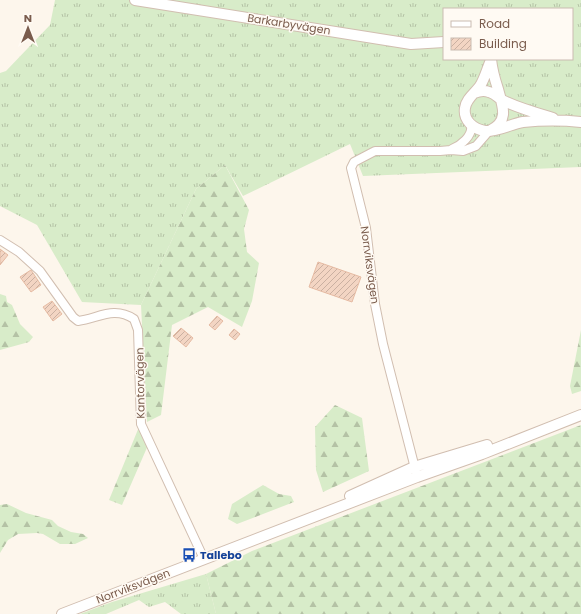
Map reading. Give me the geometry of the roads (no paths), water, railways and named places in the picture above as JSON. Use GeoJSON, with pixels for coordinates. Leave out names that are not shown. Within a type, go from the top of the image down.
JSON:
{"type":"FeatureCollection","features":[{"type":"Feature","properties":{"kind":"street","name":"Barkarbyvägen"},"geometry":{"type":"LineString","coordinates":[[135,0],[412,44],[443,42]]}},
{"type":"Feature","properties":{"kind":"street","name":"Norrviksvägen"},"geometry":{"type":"LineString","coordinates":[[471,125],[465,113],[465,107],[467,101],[481,84],[491,60]]}},
{"type":"Feature","properties":{"kind":"street","name":"Norrviksvägen"},"geometry":{"type":"LineString","coordinates":[[416,472],[383,344],[375,304],[366,228],[350,168],[354,162],[375,151],[463,151],[476,146],[489,131],[496,128],[503,118],[503,105],[500,99],[491,60]]}},
{"type":"Feature","properties":{"kind":"street"},"geometry":{"type":"LineString","coordinates":[[473,95],[479,91],[490,92],[500,99],[559,120]]}},
{"type":"Feature","properties":{"kind":"street"},"geometry":{"type":"LineString","coordinates":[[451,150],[462,144],[470,133],[471,125],[476,128],[489,131],[522,122],[559,120],[581,122]]}},
{"type":"Feature","properties":{"kind":"street","name":"Kantorvägen"},"geometry":{"type":"LineString","coordinates":[[0,240],[19,252],[40,271],[78,321],[115,313],[122,313],[130,316],[134,320],[138,330],[141,424],[204,559]]}},
{"type":"Feature","properties":{"kind":"street","name":"Norrviksvägen"},"geometry":{"type":"LineString","coordinates":[[280,530],[416,472],[581,415]]}},
{"type":"Feature","properties":{"kind":"street","name":"Norrviksvägen"},"geometry":{"type":"LineString","coordinates":[[365,497],[405,486],[554,425]]}},
{"type":"Feature","properties":{"kind":"street","name":"Norrviksvägen"},"geometry":{"type":"LineString","coordinates":[[62,614],[365,497],[416,472],[482,454]]}},
{"type":"Feature","properties":{"kind":"place","name":"Tallebo"},"geometry":{"type":"Point","coordinates":[189,555]}}]}
